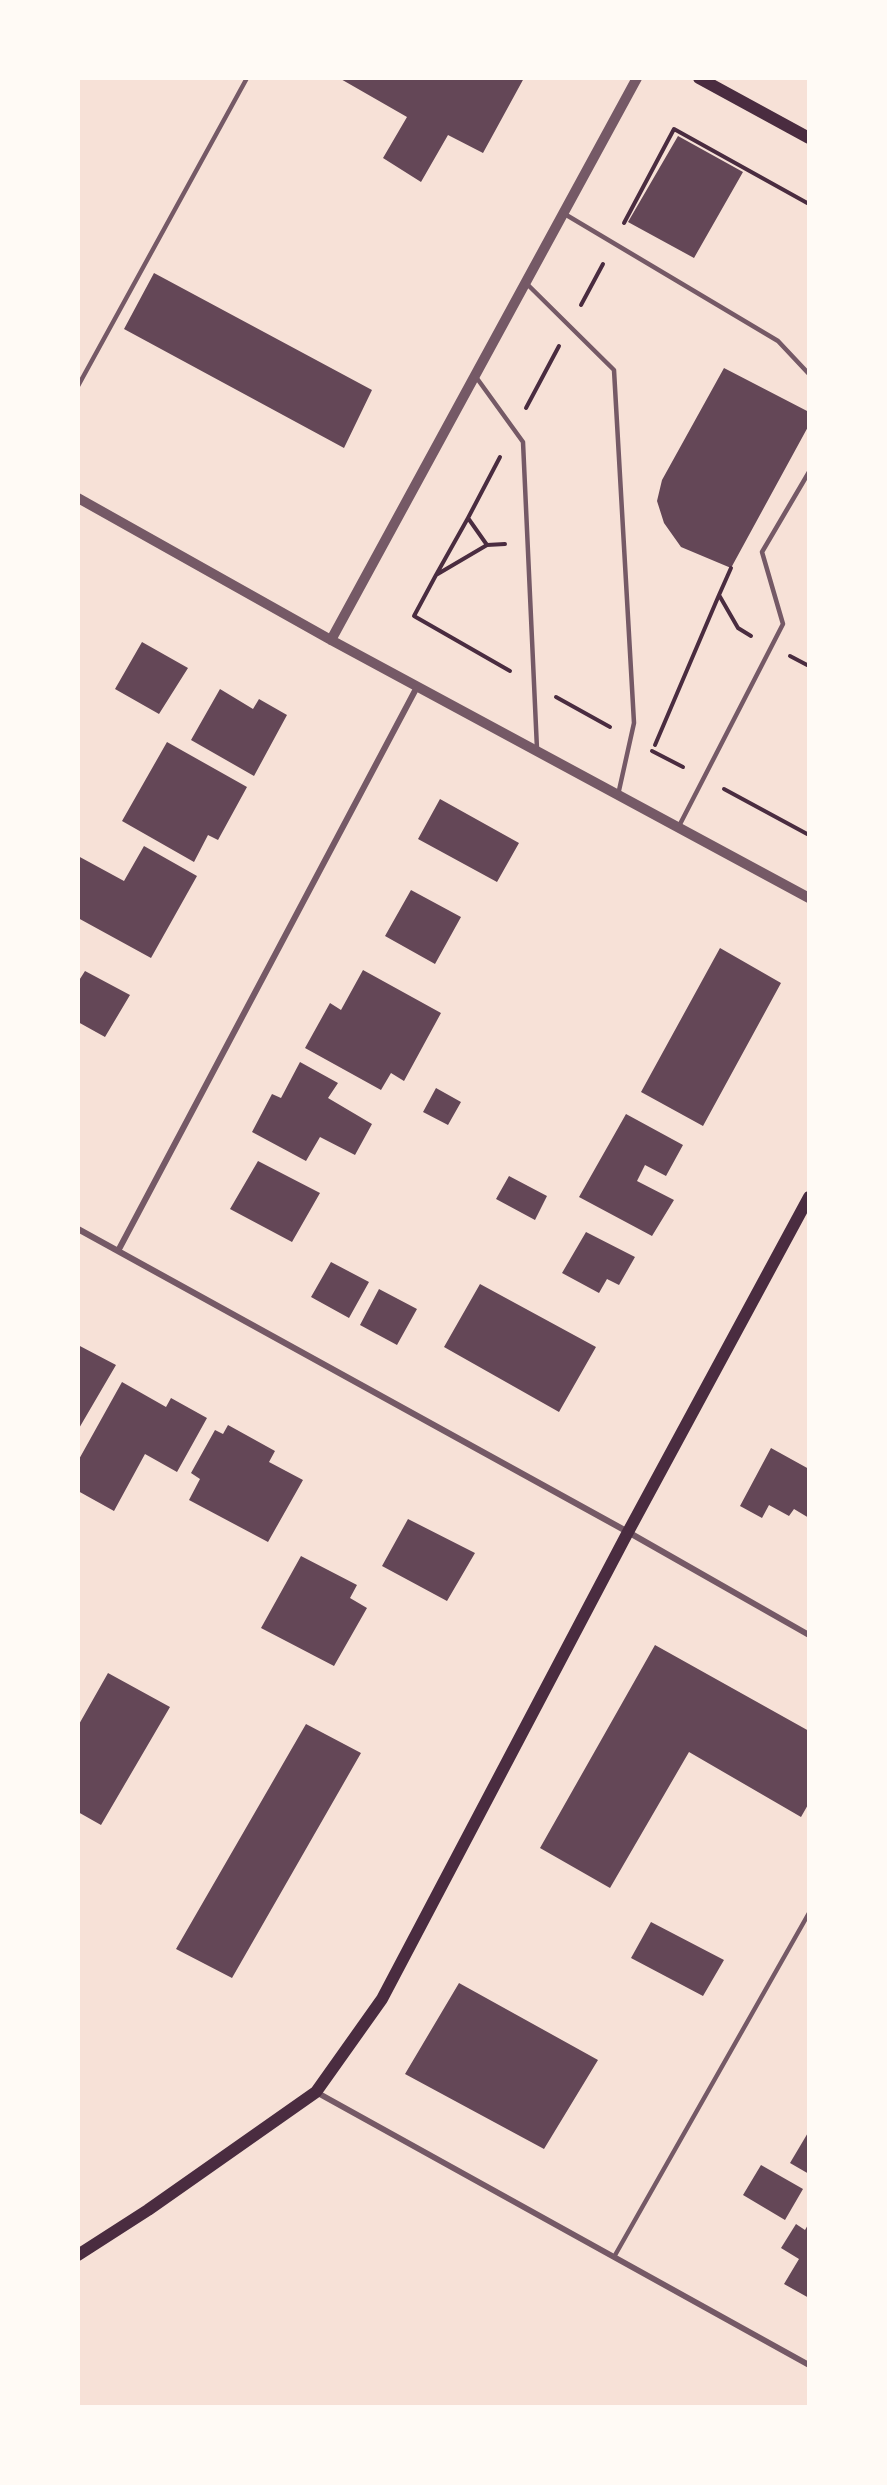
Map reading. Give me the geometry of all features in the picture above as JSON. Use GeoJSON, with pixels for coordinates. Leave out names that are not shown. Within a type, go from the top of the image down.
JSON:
{"type":"FeatureCollection","features":[{"type":"Feature","properties":{"kind":"main road"},"geometry":{"type":"LineString","coordinates":[[699,78],[809,138]]}},
{"type":"Feature","properties":{"kind":"main road"},"geometry":{"type":"LineString","coordinates":[[78,2255],[148,2210],[315,2092],[382,1999],[628,1532],[809,1197]]}},
{"type":"Feature","properties":{"kind":"street"},"geometry":{"type":"LineString","coordinates":[[331,640],[637,78]]}},
{"type":"Feature","properties":{"kind":"street"},"geometry":{"type":"LineString","coordinates":[[78,498],[331,640],[809,898]]}},
{"type":"Feature","properties":{"kind":"street"},"geometry":{"type":"LineString","coordinates":[[118,1251],[417,687]]}},
{"type":"Feature","properties":{"kind":"street"},"geometry":{"type":"LineString","coordinates":[[78,1229],[628,1532],[809,1635]]}},
{"type":"Feature","properties":{"kind":"street"},"geometry":{"type":"LineString","coordinates":[[315,2092],[613,2259],[809,2365]]}},
{"type":"Feature","properties":{"kind":"lane"},"geometry":{"type":"LineString","coordinates":[[78,386],[247,78]]}},
{"type":"Feature","properties":{"kind":"lane"},"geometry":{"type":"LineString","coordinates":[[563,213],[778,341],[809,374]]}},
{"type":"Feature","properties":{"kind":"lane"},"geometry":{"type":"LineString","coordinates":[[525,283],[614,370],[634,723],[618,795]]}},
{"type":"Feature","properties":{"kind":"lane"},"geometry":{"type":"LineString","coordinates":[[475,376],[524,442],[537,751]]}},
{"type":"Feature","properties":{"kind":"lane"},"geometry":{"type":"LineString","coordinates":[[678,828],[783,624],[762,552],[809,472]]}},
{"type":"Feature","properties":{"kind":"lane"},"geometry":{"type":"LineString","coordinates":[[613,2259],[809,1912]]}},
{"type":"Feature","properties":{"kind":"path"},"geometry":{"type":"LineString","coordinates":[[809,204],[674,129],[414,616],[652,751],[809,835]]}},
{"type":"Feature","properties":{"kind":"path"},"geometry":{"type":"LineString","coordinates":[[468,518],[488,545]]}},
{"type":"Feature","properties":{"kind":"path"},"geometry":{"type":"LineString","coordinates":[[436,575],[488,545],[527,543]]}},
{"type":"Feature","properties":{"kind":"path"},"geometry":{"type":"LineString","coordinates":[[652,751],[731,568]]}},
{"type":"Feature","properties":{"kind":"path"},"geometry":{"type":"LineString","coordinates":[[719,595],[738,628],[809,666]]}},
{"type":"Feature","properties":{"kind":"building"},"geometry":{"type":"Polygon","coordinates":[[[339,78],[524,78],[483,153],[448,135],[421,182],[383,158],[407,117],[339,78]]]}},
{"type":"Feature","properties":{"kind":"building"},"geometry":{"type":"Polygon","coordinates":[[[678,136],[743,172],[694,258],[628,222],[678,136]]]}},
{"type":"Feature","properties":{"kind":"building"},"geometry":{"type":"Polygon","coordinates":[[[154,273],[372,390],[344,448],[124,329],[154,273]]]}},
{"type":"Feature","properties":{"kind":"building"},"geometry":{"type":"Polygon","coordinates":[[[724,368],[809,412],[809,425],[731,568],[681,547],[664,523],[657,501],[662,480],[724,368]]]}},
{"type":"Feature","properties":{"kind":"building"},"geometry":{"type":"Polygon","coordinates":[[[142,642],[188,668],[159,714],[115,689],[142,642]]]}},
{"type":"Feature","properties":{"kind":"building"},"geometry":{"type":"Polygon","coordinates":[[[220,689],[253,709],[259,699],[287,715],[254,776],[191,740],[220,689]]]}},
{"type":"Feature","properties":{"kind":"building"},"geometry":{"type":"Polygon","coordinates":[[[167,742],[247,787],[218,840],[208,835],[194,862],[122,821],[167,742]]]}},
{"type":"Feature","properties":{"kind":"building"},"geometry":{"type":"Polygon","coordinates":[[[440,799],[519,843],[497,882],[418,839],[440,799]]]}},
{"type":"Feature","properties":{"kind":"building"},"geometry":{"type":"Polygon","coordinates":[[[144,846],[197,876],[151,958],[78,918],[78,856],[124,881],[144,846]]]}},
{"type":"Feature","properties":{"kind":"building"},"geometry":{"type":"Polygon","coordinates":[[[411,890],[461,917],[435,964],[385,936],[411,890]]]}},
{"type":"Feature","properties":{"kind":"building"},"geometry":{"type":"Polygon","coordinates":[[[720,948],[781,983],[703,1126],[641,1092],[720,948]]]}},
{"type":"Feature","properties":{"kind":"building"},"geometry":{"type":"Polygon","coordinates":[[[363,970],[441,1013],[404,1081],[391,1073],[381,1090],[305,1048],[330,1003],[341,1010],[363,970]]]}},
{"type":"Feature","properties":{"kind":"building"},"geometry":{"type":"Polygon","coordinates":[[[85,971],[130,995],[105,1037],[78,1022],[78,982],[85,971]]]}},
{"type":"Feature","properties":{"kind":"building"},"geometry":{"type":"Polygon","coordinates":[[[300,1062],[338,1083],[328,1098],[372,1124],[355,1155],[320,1137],[306,1161],[252,1132],[272,1094],[281,1098],[300,1062]]]}},
{"type":"Feature","properties":{"kind":"building"},"geometry":{"type":"Polygon","coordinates":[[[436,1088],[461,1102],[448,1125],[423,1112],[436,1088]]]}},
{"type":"Feature","properties":{"kind":"building"},"geometry":{"type":"Polygon","coordinates":[[[626,1114],[683,1145],[666,1176],[645,1165],[637,1181],[674,1200],[652,1236],[579,1197],[626,1114]]]}},
{"type":"Feature","properties":{"kind":"building"},"geometry":{"type":"Polygon","coordinates":[[[258,1161],[320,1193],[292,1242],[230,1209],[258,1161]]]}},
{"type":"Feature","properties":{"kind":"building"},"geometry":{"type":"Polygon","coordinates":[[[509,1176],[547,1196],[535,1220],[496,1199],[509,1176]]]}},
{"type":"Feature","properties":{"kind":"building"},"geometry":{"type":"Polygon","coordinates":[[[586,1232],[635,1257],[619,1285],[607,1279],[599,1293],[562,1273],[586,1232]]]}},
{"type":"Feature","properties":{"kind":"building"},"geometry":{"type":"Polygon","coordinates":[[[331,1262],[369,1282],[349,1318],[311,1297],[331,1262]]]}},
{"type":"Feature","properties":{"kind":"building"},"geometry":{"type":"Polygon","coordinates":[[[480,1284],[596,1347],[559,1412],[444,1347],[480,1284]]]}},
{"type":"Feature","properties":{"kind":"building"},"geometry":{"type":"Polygon","coordinates":[[[379,1289],[417,1309],[397,1345],[360,1325],[379,1289]]]}},
{"type":"Feature","properties":{"kind":"building"},"geometry":{"type":"Polygon","coordinates":[[[78,1345],[116,1365],[78,1430],[78,1345]]]}},
{"type":"Feature","properties":{"kind":"building"},"geometry":{"type":"Polygon","coordinates":[[[122,1382],[166,1407],[171,1398],[207,1418],[177,1472],[145,1454],[114,1511],[78,1491],[78,1461],[122,1382]]]}},
{"type":"Feature","properties":{"kind":"building"},"geometry":{"type":"Polygon","coordinates":[[[228,1425],[275,1451],[269,1462],[303,1480],[268,1542],[189,1500],[200,1479],[191,1473],[215,1430],[223,1434],[228,1425]]]}},
{"type":"Feature","properties":{"kind":"building"},"geometry":{"type":"Polygon","coordinates":[[[771,1448],[809,1469],[809,1518],[794,1509],[789,1516],[769,1505],[762,1518],[740,1506],[771,1448]]]}},
{"type":"Feature","properties":{"kind":"building"},"geometry":{"type":"Polygon","coordinates":[[[408,1519],[475,1553],[447,1601],[382,1566],[408,1519]]]}},
{"type":"Feature","properties":{"kind":"building"},"geometry":{"type":"Polygon","coordinates":[[[301,1556],[357,1585],[350,1598],[367,1608],[334,1666],[261,1628],[301,1556]]]}},
{"type":"Feature","properties":{"kind":"building"},"geometry":{"type":"Polygon","coordinates":[[[655,1645],[809,1731],[809,1803],[801,1817],[689,1752],[610,1888],[540,1848],[655,1645]]]}},
{"type":"Feature","properties":{"kind":"building"},"geometry":{"type":"Polygon","coordinates":[[[108,1673],[170,1707],[101,1825],[78,1812],[78,1726],[108,1673]]]}},
{"type":"Feature","properties":{"kind":"building"},"geometry":{"type":"Polygon","coordinates":[[[306,1724],[361,1753],[232,1978],[176,1949],[306,1724]]]}},
{"type":"Feature","properties":{"kind":"building"},"geometry":{"type":"Polygon","coordinates":[[[651,1922],[724,1960],[703,1996],[631,1958],[651,1922]]]}},
{"type":"Feature","properties":{"kind":"building"},"geometry":{"type":"Polygon","coordinates":[[[459,1983],[598,2060],[544,2149],[405,2074],[459,1983]]]}},
{"type":"Feature","properties":{"kind":"building"},"geometry":{"type":"Polygon","coordinates":[[[809,2131],[809,2174],[790,2163],[809,2131]]]}},
{"type":"Feature","properties":{"kind":"building"},"geometry":{"type":"Polygon","coordinates":[[[761,2165],[803,2189],[785,2220],[743,2195],[761,2165]]]}},
{"type":"Feature","properties":{"kind":"building"},"geometry":{"type":"Polygon","coordinates":[[[809,2223],[809,2298],[784,2284],[799,2259],[781,2248],[796,2224],[805,2230],[809,2223]]]}}]}
